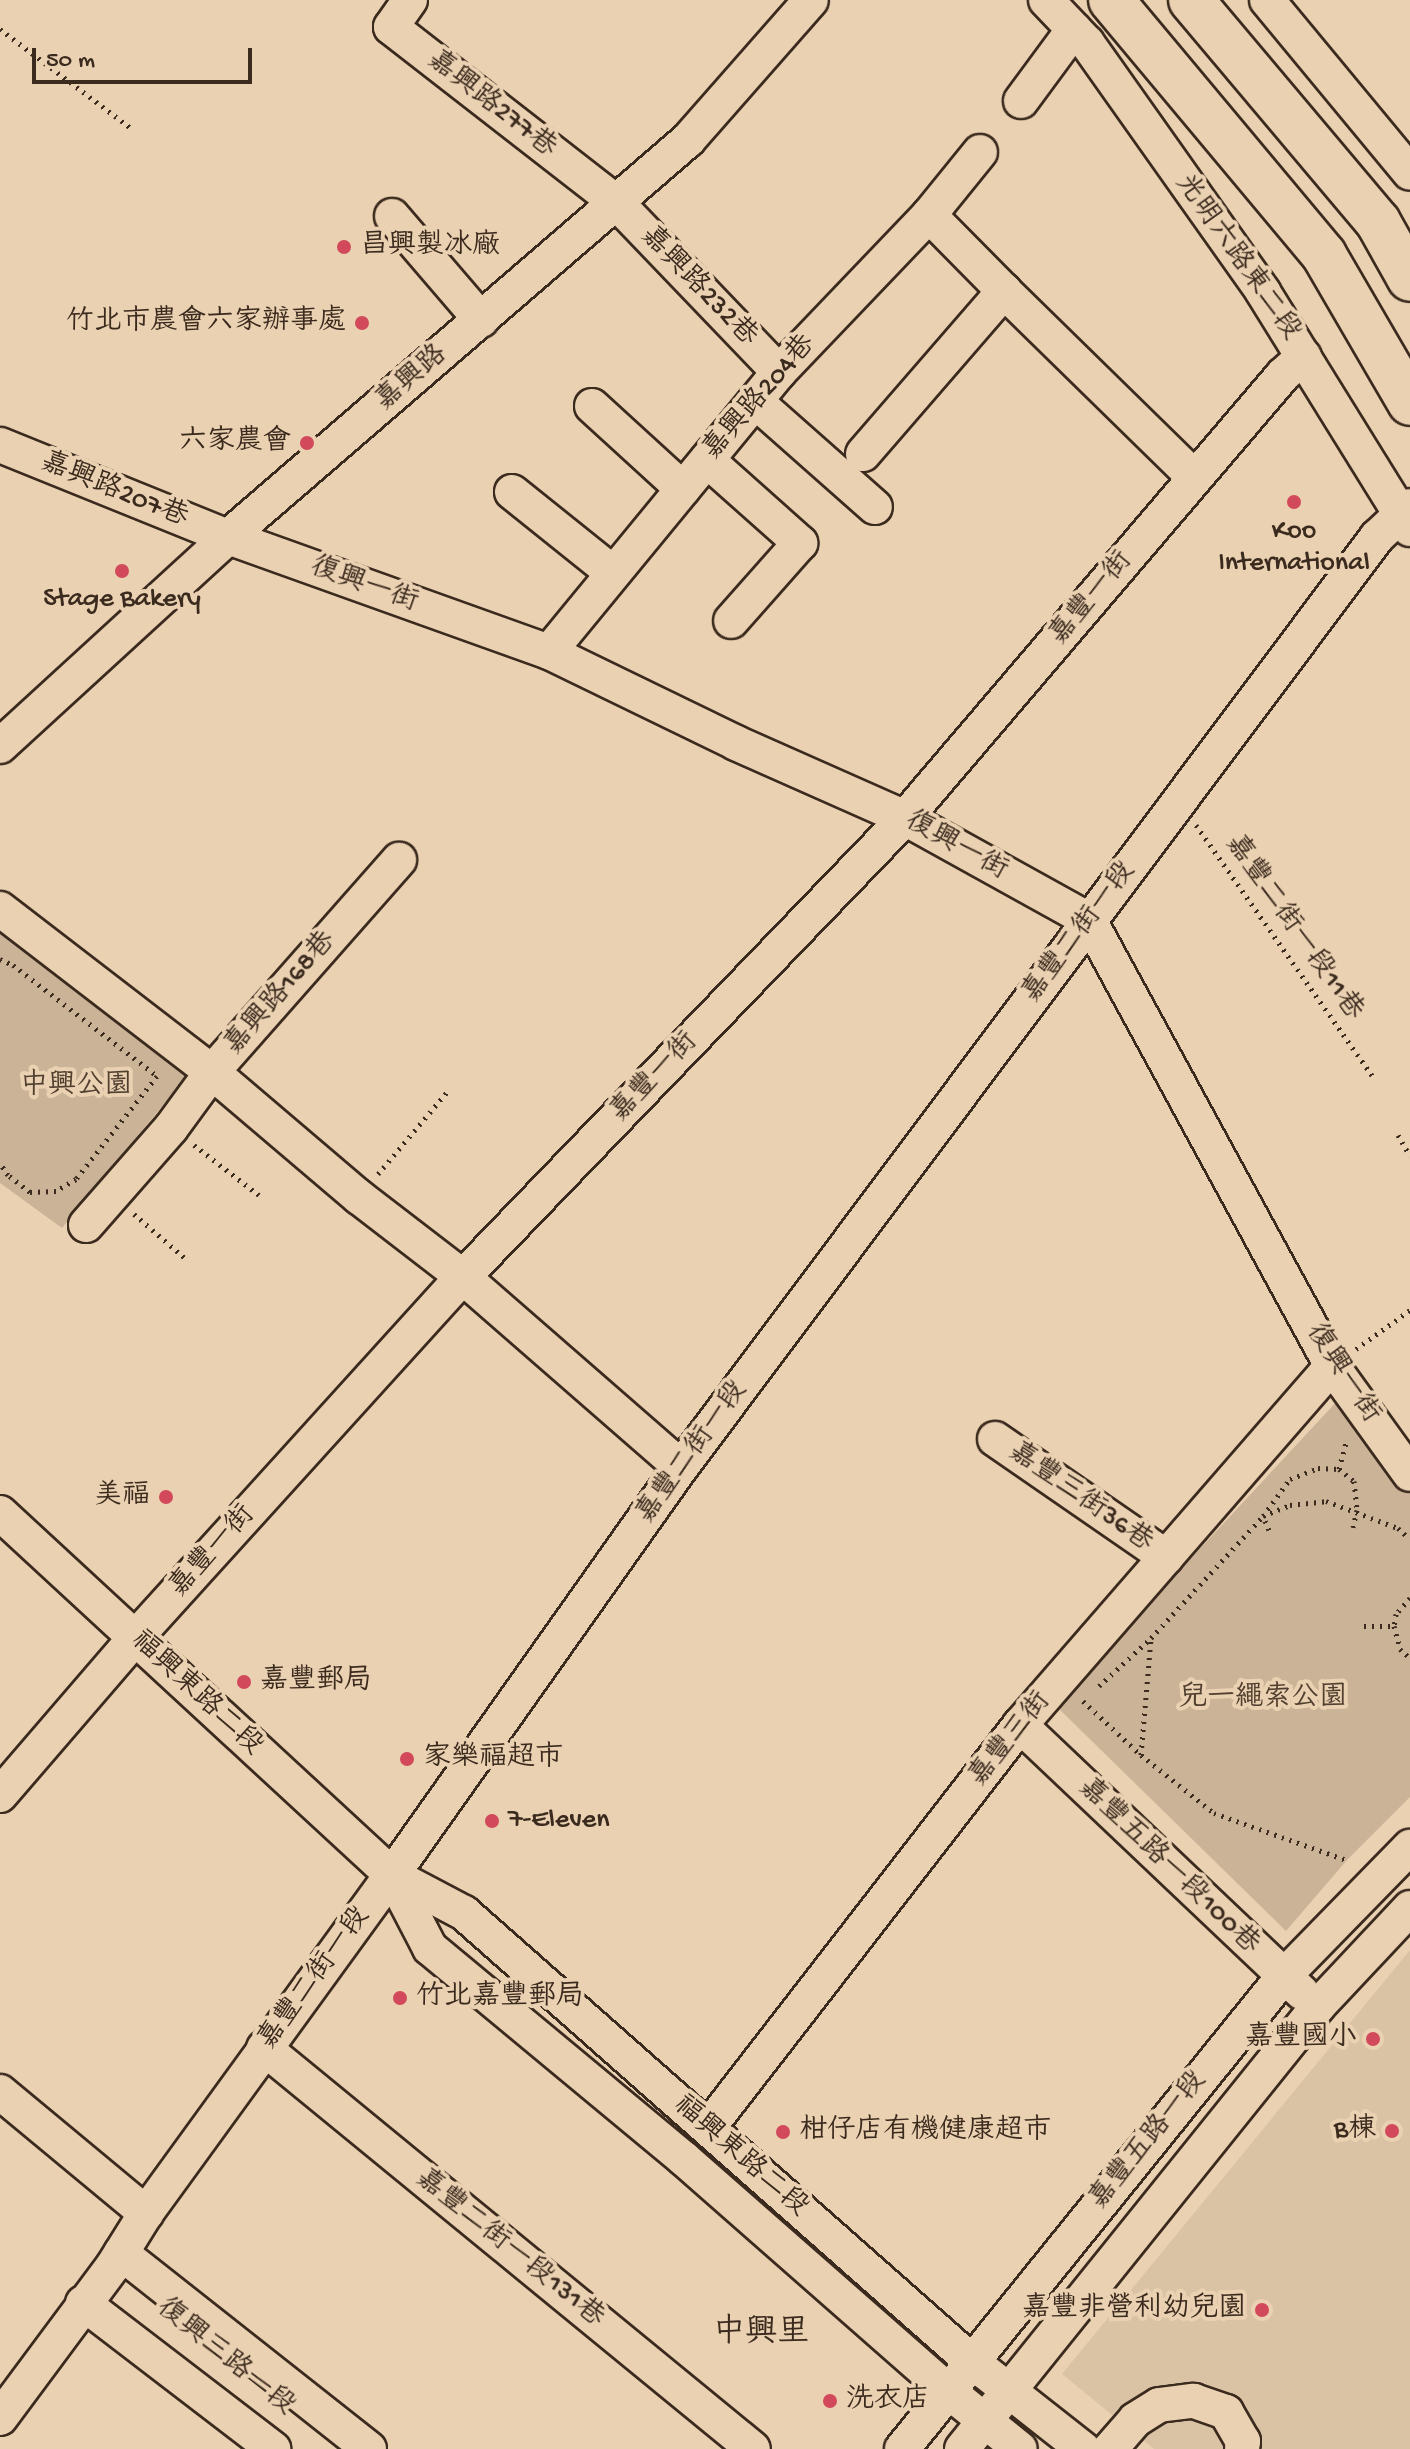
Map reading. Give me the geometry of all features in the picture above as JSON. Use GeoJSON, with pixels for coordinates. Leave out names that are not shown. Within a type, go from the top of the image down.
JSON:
{"type":"FeatureCollection","features":[{"type":"Feature","properties":{"kind":"main road"},"geometry":{"type":"LineString","coordinates":[[1111,0],[1324,255],[1410,403]]}},
{"type":"Feature","properties":{"kind":"main road"},"geometry":{"type":"LineString","coordinates":[[1191,0],[1378,222],[1410,279]]}},
{"type":"Feature","properties":{"kind":"street","name":"嘉興路277巷"},"geometry":{"type":"LineString","coordinates":[[410,0],[391,27],[617,203]]}},
{"type":"Feature","properties":{"kind":"street","name":"嘉興路"},"geometry":{"type":"LineString","coordinates":[[0,746],[228,537],[688,140],[811,0]]}},
{"type":"Feature","properties":{"kind":"street","name":"光明六路東二段"},"geometry":{"type":"LineString","coordinates":[[1046,0],[1074,29],[1254,280],[1407,516]]}},
{"type":"Feature","properties":{"kind":"street"},"geometry":{"type":"LineString","coordinates":[[1267,0],[1410,173]]}},
{"type":"Feature","properties":{"kind":"street"},"geometry":{"type":"LineString","coordinates":[[1021,101],[1074,29]]}},
{"type":"Feature","properties":{"kind":"street","name":"嘉興路204巷"},"geometry":{"type":"LineString","coordinates":[[549,652],[779,372],[929,215],[980,152]]}},
{"type":"Feature","properties":{"kind":"street","name":"嘉興路232巷"},"geometry":{"type":"LineString","coordinates":[[617,203],[779,372]]}},
{"type":"Feature","properties":{"kind":"street"},"geometry":{"type":"LineString","coordinates":[[929,215],[1195,478]]}},
{"type":"Feature","properties":{"kind":"street"},"geometry":{"type":"LineString","coordinates":[[392,216],[481,320]]}},
{"type":"Feature","properties":{"kind":"street"},"geometry":{"type":"LineString","coordinates":[[863,454],[1004,291]]}},
{"type":"Feature","properties":{"kind":"street","name":"嘉豐一街"},"geometry":{"type":"LineString","coordinates":[[0,1795],[136,1637],[463,1277],[905,818],[1195,478],[1304,356]]}},
{"type":"Feature","properties":{"kind":"street"},"geometry":{"type":"LineString","coordinates":[[755,401],[875,507]]}},
{"type":"Feature","properties":{"kind":"street"},"geometry":{"type":"LineString","coordinates":[[592,406],[683,489]]}},
{"type":"Feature","properties":{"kind":"street","name":"嘉興路207巷"},"geometry":{"type":"LineString","coordinates":[[0,445],[228,537]]}},
{"type":"Feature","properties":{"kind":"street"},"geometry":{"type":"LineString","coordinates":[[707,460],[800,543],[731,621]]}},
{"type":"Feature","properties":{"kind":"street"},"geometry":{"type":"LineString","coordinates":[[512,492],[613,573]]}},
{"type":"Feature","properties":{"kind":"street","name":"嘉豐二街一段"},"geometry":{"type":"LineString","coordinates":[[0,2418],[117,2260],[146,2213],[392,1875],[681,1467],[1377,537],[1407,516]]}},
{"type":"Feature","properties":{"kind":"street","name":"復興一街"},"geometry":{"type":"LineString","coordinates":[[228,537],[549,652],[736,743],[905,818],[1089,920],[1332,1366],[1410,1474]]}},
{"type":"Feature","properties":{"kind":"street","name":"嘉興路168巷"},"geometry":{"type":"LineString","coordinates":[[0,909],[212,1072],[399,860]]}},
{"type":"Feature","properties":{"kind":"street"},"geometry":{"type":"LineString","coordinates":[[86,1225],[171,1128],[212,1072],[359,1197],[463,1277],[681,1467]]}},
{"type":"Feature","properties":{"kind":"street","name":"嘉豐三街"},"geometry":{"type":"LineString","coordinates":[[708,2128],[1020,1725],[1332,1366]]}},
{"type":"Feature","properties":{"kind":"street","name":"嘉豐三街36巷"},"geometry":{"type":"LineString","coordinates":[[995,1439],[1166,1557]]}},
{"type":"Feature","properties":{"kind":"street","name":"福興東路二段"},"geometry":{"type":"LineString","coordinates":[[0,1513],[392,1875],[464,1913],[970,2360],[1083,2449]]}},
{"type":"Feature","properties":{"kind":"street","name":"嘉豐五路一段100巷"},"geometry":{"type":"LineString","coordinates":[[1020,1725],[1283,1977],[1319,2005]]}},
{"type":"Feature","properties":{"kind":"street","name":"嘉豐五路一段"},"geometry":{"type":"LineString","coordinates":[[902,2449],[970,2360],[1283,1977],[1410,1847]]}},
{"type":"Feature","properties":{"kind":"street","name":"福興東路二段"},"geometry":{"type":"LineString","coordinates":[[392,1875],[430,1948],[683,2158],[948,2391],[1020,2449]]}},
{"type":"Feature","properties":{"kind":"street","name":"嘉豐五路一段"},"geometry":{"type":"LineString","coordinates":[[962,2449],[1319,2005],[1410,1908]]}},
{"type":"Feature","properties":{"kind":"street","name":"嘉豐二街一段131巷"},"geometry":{"type":"LineString","coordinates":[[264,2048],[753,2449]]}},
{"type":"Feature","properties":{"kind":"street"},"geometry":{"type":"LineString","coordinates":[[0,2092],[146,2213]]}},
{"type":"Feature","properties":{"kind":"street"},"geometry":{"type":"LineString","coordinates":[[117,2260],[369,2449]]}},
{"type":"Feature","properties":{"kind":"street","name":"復興三路一段"},"geometry":{"type":"LineString","coordinates":[[117,2260],[338,2449]]}},
{"type":"Feature","properties":{"kind":"street","name":"復興三路一段"},"geometry":{"type":"LineString","coordinates":[[83,2303],[273,2449]]}},
{"type":"Feature","properties":{"kind":"street"},"geometry":{"type":"LineString","coordinates":[[1110,2449],[1135,2420],[1159,2405],[1194,2401],[1226,2412],[1243,2441],[1242,2449]]}},
{"type":"Feature","properties":{"kind":"path"},"geometry":{"type":"LineString","coordinates":[[0,29],[131,128]]}},
{"type":"Feature","properties":{"kind":"path","name":"嘉豐二街一段11巷"},"geometry":{"type":"LineString","coordinates":[[1180,801],[1374,1078]]}},
{"type":"Feature","properties":{"kind":"path"},"geometry":{"type":"LineString","coordinates":[[0,959],[13,965],[157,1076],[76,1179],[56,1191],[30,1192],[8,1175],[0,1163]]}},
{"type":"Feature","properties":{"kind":"path"},"geometry":{"type":"LineString","coordinates":[[359,1197],[448,1091]]}},
{"type":"Feature","properties":{"kind":"path"},"geometry":{"type":"LineString","coordinates":[[171,1128],[259,1195]]}},
{"type":"Feature","properties":{"kind":"path"},"geometry":{"type":"LineString","coordinates":[[1398,1135],[1410,1156]]}},
{"type":"Feature","properties":{"kind":"path"},"geometry":{"type":"LineString","coordinates":[[112,1196],[186,1259]]}},
{"type":"Feature","properties":{"kind":"path"},"geometry":{"type":"LineString","coordinates":[[1332,1366],[1410,1310]]}},
{"type":"Feature","properties":{"kind":"path"},"geometry":{"type":"LineString","coordinates":[[1347,1860],[1214,1813],[1141,1755],[1083,1701],[1151,1638],[1263,1516],[1290,1479],[1318,1468],[1339,1469],[1354,1481],[1357,1510],[1353,1528]]}},
{"type":"Feature","properties":{"kind":"path"},"geometry":{"type":"LineString","coordinates":[[1263,1516],[1290,1505],[1326,1501],[1357,1510],[1398,1528],[1410,1539]]}},
{"type":"Feature","properties":{"kind":"path"},"geometry":{"type":"LineString","coordinates":[[1263,1516],[1269,1530]]}},
{"type":"Feature","properties":{"kind":"path"},"geometry":{"type":"LineString","coordinates":[[1410,1598],[1396,1614],[1394,1626],[1400,1649],[1410,1658]]}},
{"type":"Feature","properties":{"kind":"path"},"geometry":{"type":"LineString","coordinates":[[1364,1626],[1394,1626]]}},
{"type":"Feature","properties":{"kind":"path"},"geometry":{"type":"LineString","coordinates":[[1141,1755],[1151,1638]]}},
{"type":"Feature","properties":{"kind":"shaded area","name":"嘉豐非營利幼兒園"},"geometry":{"type":"Polygon","coordinates":[[[1410,1950],[1410,2449],[1154,2449],[1062,2374],[1410,1950]]]}},
{"type":"Feature","properties":{"kind":"green space","name":"中興公園"},"geometry":{"type":"Polygon","coordinates":[[[0,931],[187,1076],[62,1228],[0,1183],[0,931]]]}},
{"type":"Feature","properties":{"kind":"green space","name":"兒一繩索公園"},"geometry":{"type":"Polygon","coordinates":[[[1339,1399],[1410,1491],[1410,1797],[1347,1860],[1286,1931],[1055,1705],[1339,1399]]]}},
{"type":"Feature","properties":{"kind":"place","name":"昌興製冰廠"},"geometry":{"type":"Point","coordinates":[344,247]}},
{"type":"Feature","properties":{"kind":"place","name":"竹北市農會六家辦事處"},"geometry":{"type":"Point","coordinates":[362,323]}},
{"type":"Feature","properties":{"kind":"place","name":"六家農會"},"geometry":{"type":"Point","coordinates":[307,443]}},
{"type":"Feature","properties":{"kind":"place","name":"Koo International"},"geometry":{"type":"Point","coordinates":[1294,502]}},
{"type":"Feature","properties":{"kind":"place","name":"Stage Bakery"},"geometry":{"type":"Point","coordinates":[122,571]}},
{"type":"Feature","properties":{"kind":"place","name":"美福"},"geometry":{"type":"Point","coordinates":[166,1497]}},
{"type":"Feature","properties":{"kind":"place","name":"嘉豐郵局"},"geometry":{"type":"Point","coordinates":[244,1682]}},
{"type":"Feature","properties":{"kind":"place","name":"家樂福超市"},"geometry":{"type":"Point","coordinates":[407,1759]}},
{"type":"Feature","properties":{"kind":"place","name":"7-Eleven"},"geometry":{"type":"Point","coordinates":[492,1821]}},
{"type":"Feature","properties":{"kind":"place","name":"竹北嘉豐郵局"},"geometry":{"type":"Point","coordinates":[400,1998]}},
{"type":"Feature","properties":{"kind":"place","name":"嘉豐國小"},"geometry":{"type":"Point","coordinates":[1373,2039]}},
{"type":"Feature","properties":{"kind":"place","name":"B棟"},"geometry":{"type":"Point","coordinates":[1392,2131]}},
{"type":"Feature","properties":{"kind":"place","name":"柑仔店有機健康超市"},"geometry":{"type":"Point","coordinates":[783,2132]}},
{"type":"Feature","properties":{"kind":"place","name":"嘉豐非營利幼兒園"},"geometry":{"type":"Point","coordinates":[1262,2310]}},
{"type":"Feature","properties":{"kind":"place","name":"洗衣店"},"geometry":{"type":"Point","coordinates":[830,2401]}},
{"type":"Feature","properties":{"kind":"district","name":"中興里"},"geometry":{"type":"Point","coordinates":[761,2334]}}]}
